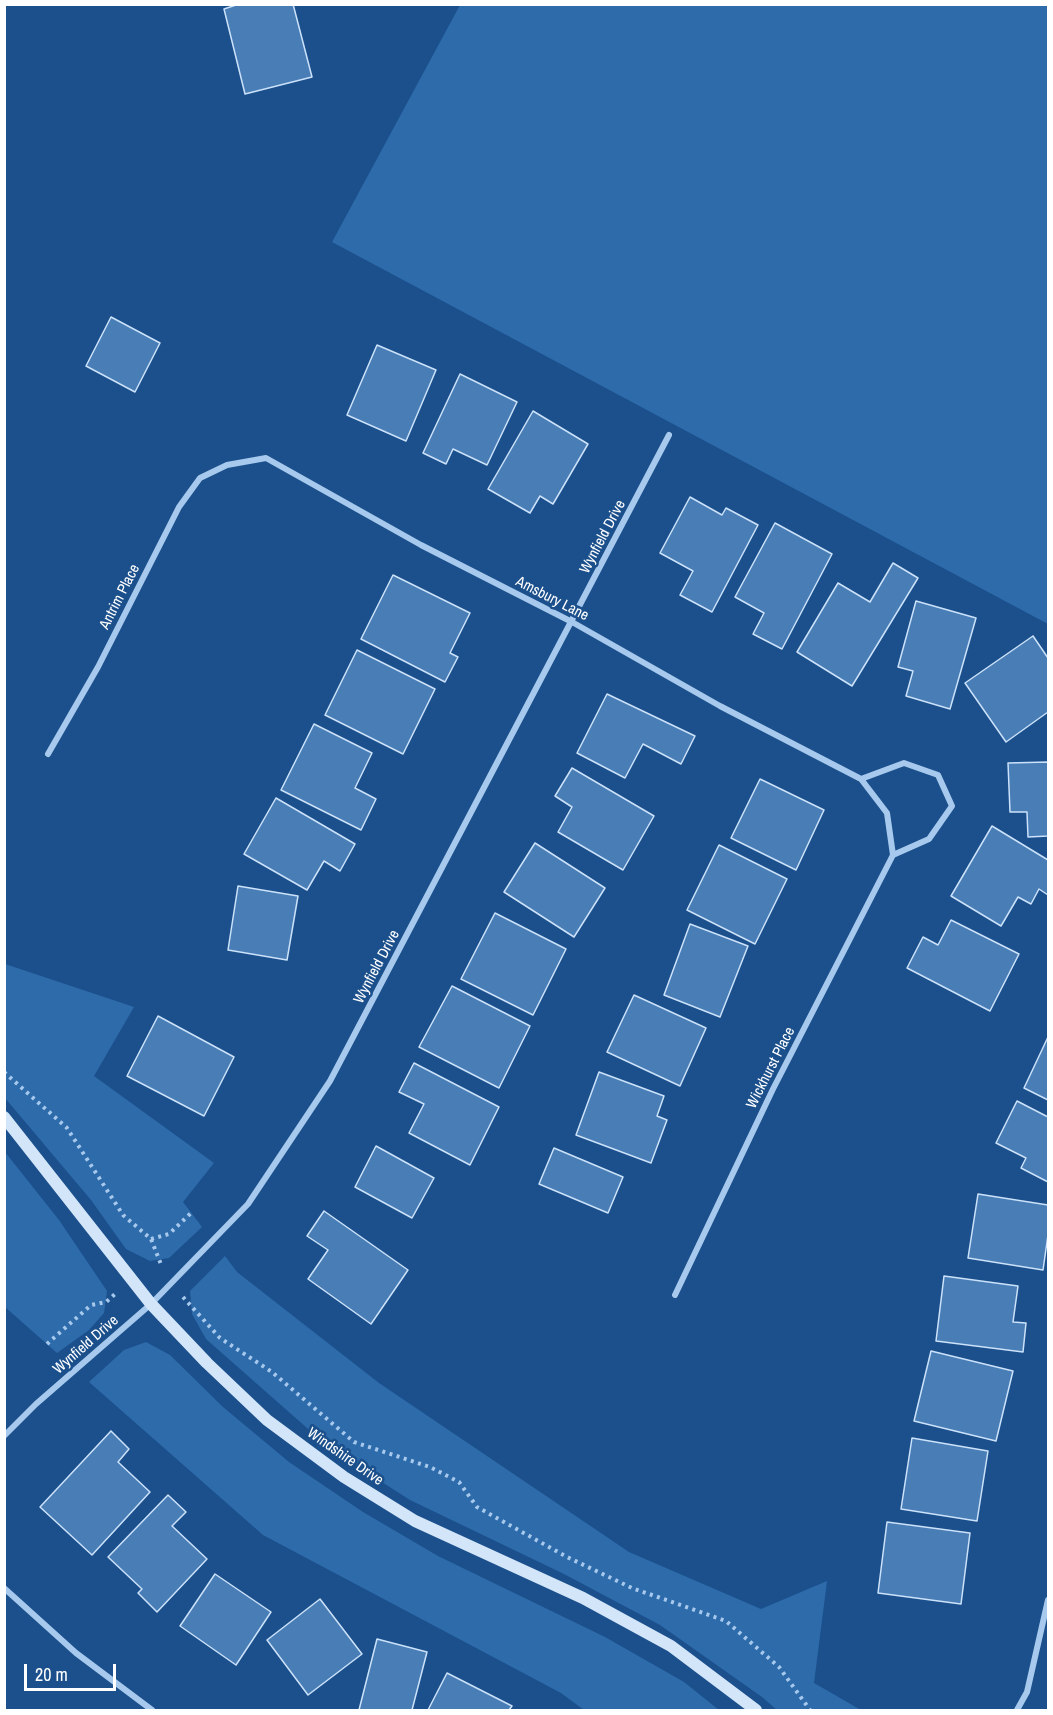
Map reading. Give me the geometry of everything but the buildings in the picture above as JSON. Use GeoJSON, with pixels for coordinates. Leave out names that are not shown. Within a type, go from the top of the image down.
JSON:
{"type":"FeatureCollection","features":[{"type":"Feature","properties":{"kind":"street","name":"Wynfield Drive"},"geometry":{"type":"LineString","coordinates":[[4,1436],[36,1404],[151,1304],[248,1204],[330,1081],[669,435]]}},
{"type":"Feature","properties":{"kind":"street","name":"Amsbury Lane"},"geometry":{"type":"LineString","coordinates":[[227,465],[266,458],[421,545],[572,622],[720,706],[861,779],[887,813],[893,855]]}},
{"type":"Feature","properties":{"kind":"street","name":"Antrim Place"},"geometry":{"type":"LineString","coordinates":[[48,754],[98,667],[179,507],[200,478],[227,465]]}},
{"type":"Feature","properties":{"kind":"street"},"geometry":{"type":"LineString","coordinates":[[861,779],[904,763],[938,775],[952,806],[929,839],[893,855]]}},
{"type":"Feature","properties":{"kind":"street","name":"Wickhurst Place"},"geometry":{"type":"LineString","coordinates":[[675,1294],[773,1089],[893,855]]}},
{"type":"Feature","properties":{"kind":"street","name":"Windshire Drive"},"geometry":{"type":"LineString","coordinates":[[4,1118],[151,1304],[207,1363],[267,1420],[344,1477],[415,1521],[583,1598],[671,1646],[756,1710]]}},
{"type":"Feature","properties":{"kind":"street"},"geometry":{"type":"LineString","coordinates":[[4,1588],[76,1653],[152,1710]]}},
{"type":"Feature","properties":{"kind":"street"},"geometry":{"type":"LineString","coordinates":[[1017,1710],[1027,1692],[1048,1600]]}},
{"type":"Feature","properties":{"kind":"path"},"geometry":{"type":"LineString","coordinates":[[4,1072],[67,1128],[123,1215],[151,1239],[158,1260],[171,1283],[220,1338],[272,1372],[354,1442],[429,1467],[459,1482],[477,1507],[567,1557],[632,1588],[726,1621],[779,1667],[810,1710]]}},
{"type":"Feature","properties":{"kind":"path"},"geometry":{"type":"LineString","coordinates":[[151,1239],[169,1234],[191,1213]]}},
{"type":"Feature","properties":{"kind":"path"},"geometry":{"type":"LineString","coordinates":[[47,1344],[91,1305],[106,1302],[158,1260]]}},
{"type":"Feature","properties":{"kind":"shaded area"},"geometry":{"type":"Polygon","coordinates":[[[460,5],[1048,5],[1048,624],[332,242],[460,5]]]}},
{"type":"Feature","properties":{"kind":"shaded area"},"geometry":{"type":"Polygon","coordinates":[[[5,964],[134,1007],[94,1076],[214,1163],[183,1202],[202,1227],[169,1258],[150,1261],[126,1249],[91,1200],[5,1098],[5,964]]]}},
{"type":"Feature","properties":{"kind":"shaded area"},"geometry":{"type":"Polygon","coordinates":[[[5,1152],[59,1220],[107,1291],[104,1313],[89,1330],[57,1353],[5,1307],[5,1152]]]}},
{"type":"Feature","properties":{"kind":"shaded area"},"geometry":{"type":"Polygon","coordinates":[[[225,1256],[237,1272],[379,1383],[629,1552],[761,1609],[827,1581],[814,1683],[861,1710],[777,1710],[660,1625],[564,1574],[410,1500],[332,1450],[206,1339],[192,1314],[190,1291],[225,1256]]]}},
{"type":"Feature","properties":{"kind":"shaded area"},"geometry":{"type":"Polygon","coordinates":[[[146,1342],[170,1355],[223,1407],[289,1462],[363,1512],[438,1556],[605,1637],[684,1682],[719,1710],[584,1710],[561,1693],[263,1535],[89,1382],[124,1350],[146,1342]]]}}]}
